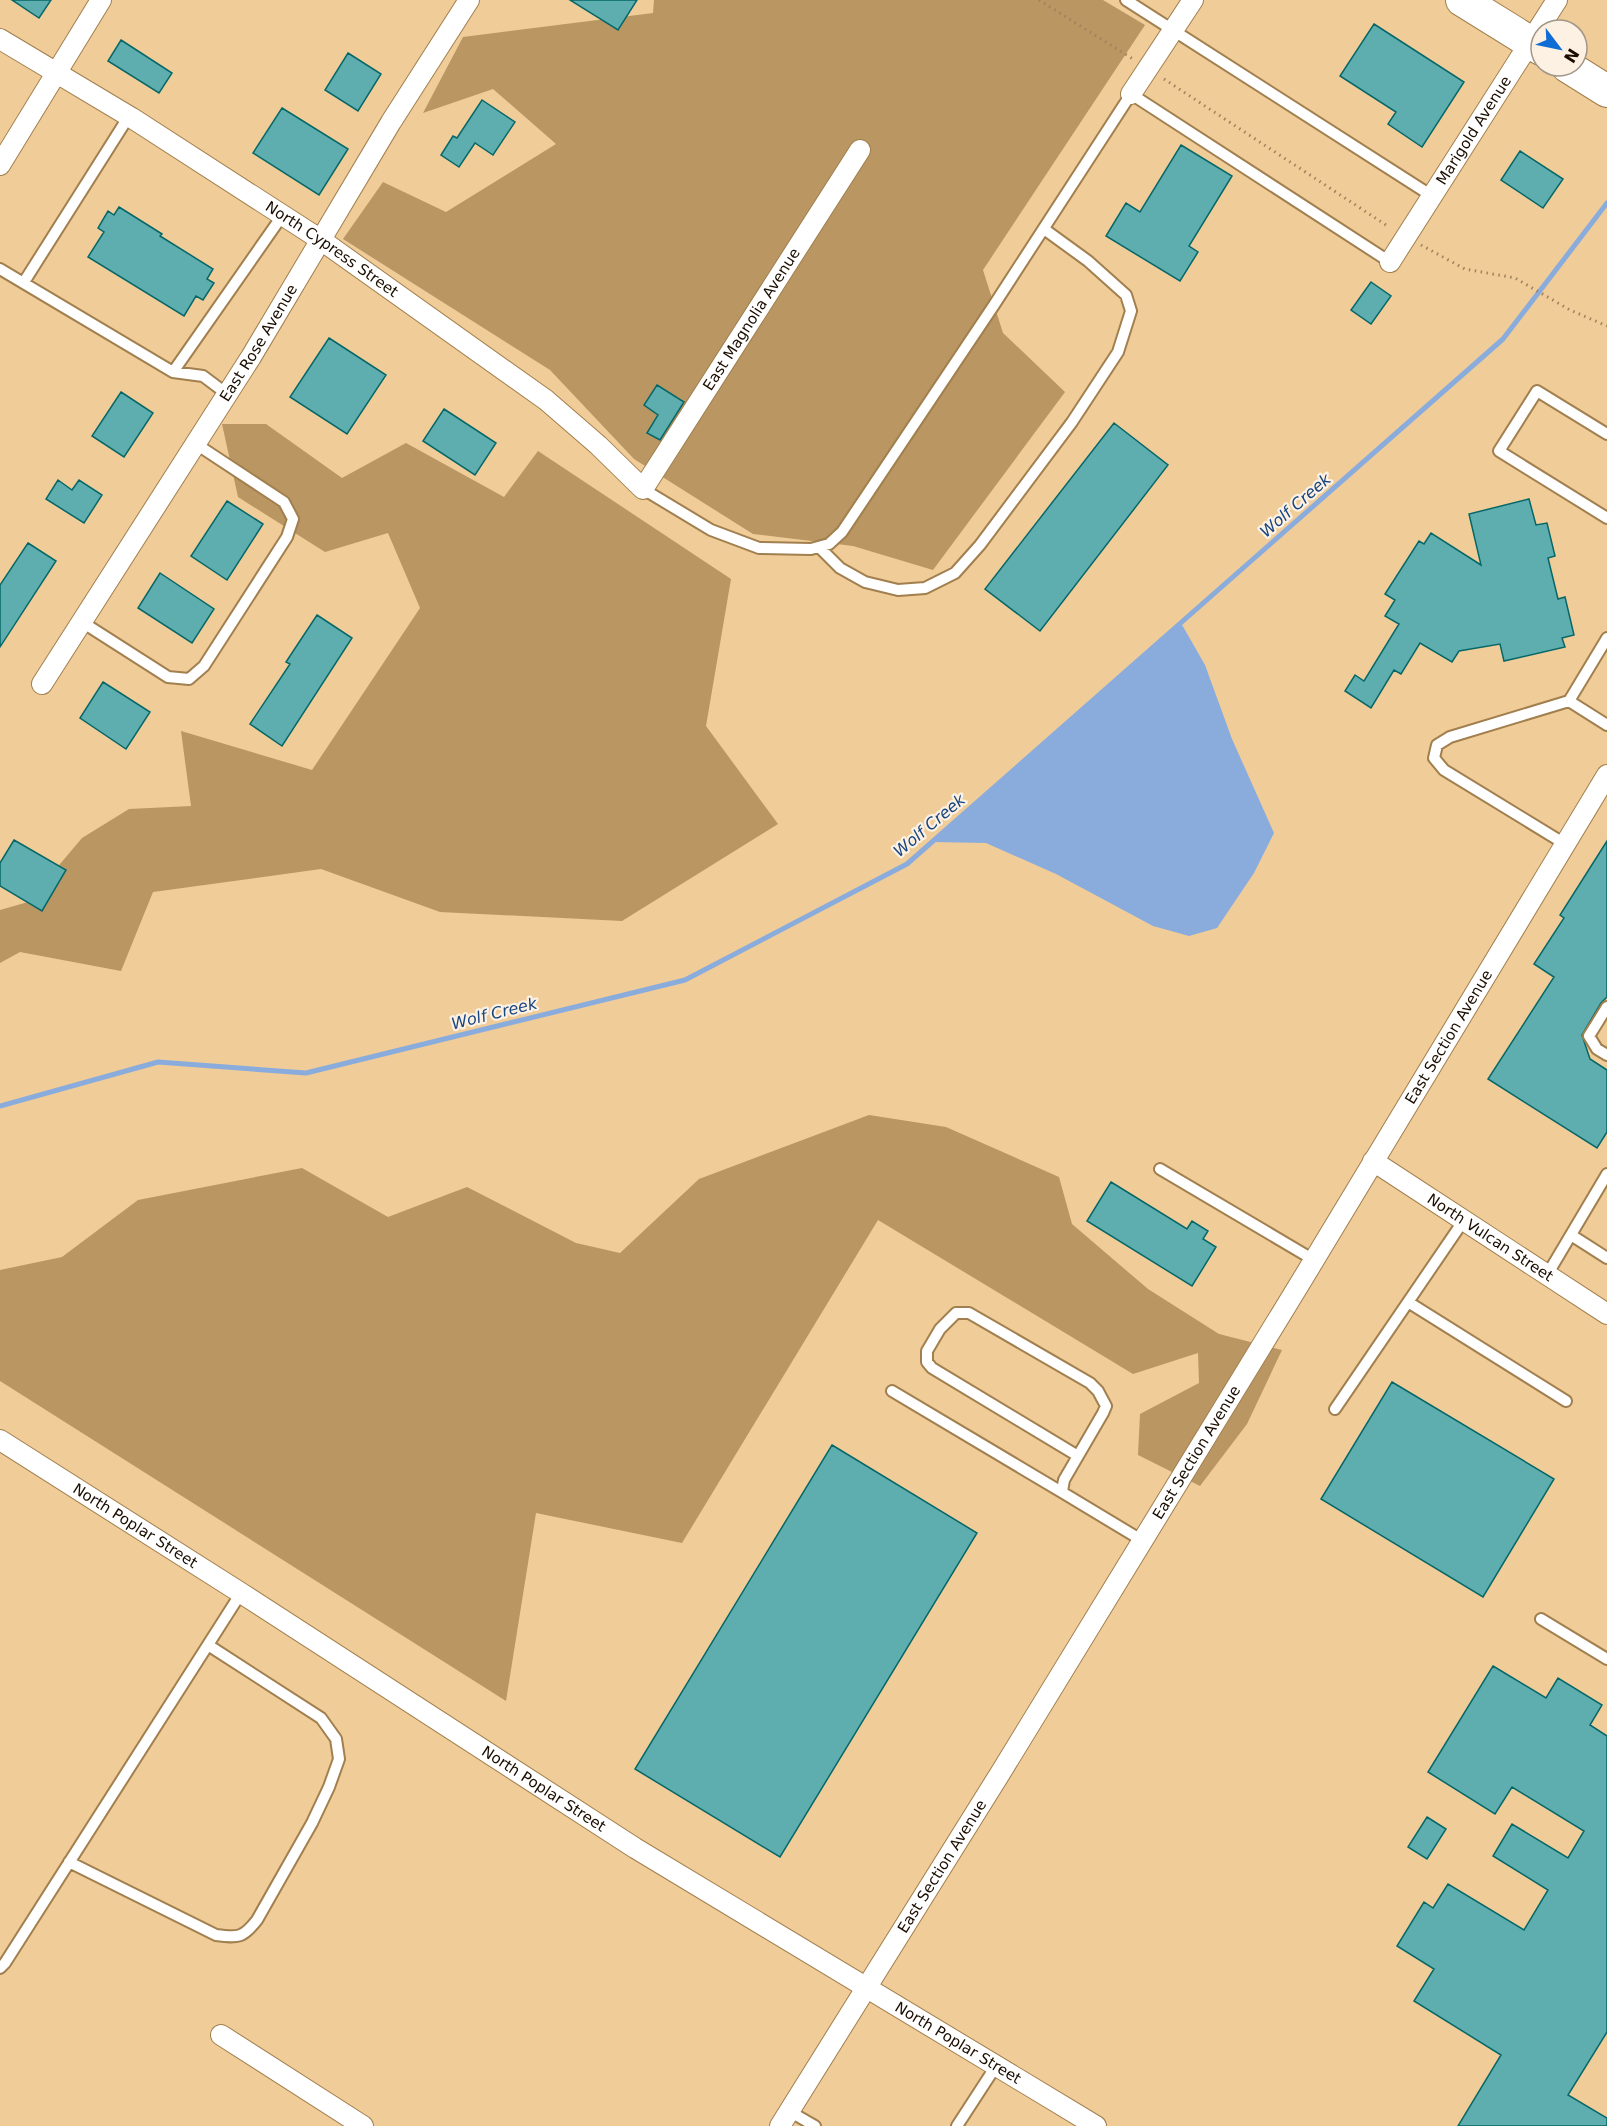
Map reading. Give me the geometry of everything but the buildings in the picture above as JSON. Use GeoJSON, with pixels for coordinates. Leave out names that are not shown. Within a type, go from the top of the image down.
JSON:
{"type":"FeatureCollection","features":[{"type":"Feature","properties":{"kind":"main road"},"geometry":{"type":"LineString","coordinates":[[1462,0],[1529,42]]}},
{"type":"Feature","properties":{"kind":"main road"},"geometry":{"type":"LineString","coordinates":[[1586,78],[1607,91]]}},
{"type":"Feature","properties":{"kind":"street"},"geometry":{"type":"LineString","coordinates":[[0,165],[101,0]]}},
{"type":"Feature","properties":{"kind":"street","name":"East Rose Avenue"},"geometry":{"type":"LineString","coordinates":[[42,684],[196,444],[391,122],[470,0]]}},
{"type":"Feature","properties":{"kind":"street"},"geometry":{"type":"LineString","coordinates":[[1131,94],[1193,0]]}},
{"type":"Feature","properties":{"kind":"street","name":"Marigold Avenue"},"geometry":{"type":"LineString","coordinates":[[1549,18],[1557,0]]}},
{"type":"Feature","properties":{"kind":"street","name":"North Cypress Street"},"geometry":{"type":"LineString","coordinates":[[0,39],[129,116],[321,240],[546,400],[598,445],[643,489]]}},
{"type":"Feature","properties":{"kind":"street","name":"Marigold Avenue"},"geometry":{"type":"LineString","coordinates":[[1390,262],[1432,196],[1529,56]]}},
{"type":"Feature","properties":{"kind":"street","name":"East Magnolia Avenue"},"geometry":{"type":"LineString","coordinates":[[643,489],[860,150]]}},
{"type":"Feature","properties":{"kind":"street","name":"East Section Avenue"},"geometry":{"type":"LineString","coordinates":[[785,2119],[1143,1541],[1607,775]]}},
{"type":"Feature","properties":{"kind":"street","name":"North Vulcan Street"},"geometry":{"type":"LineString","coordinates":[[1373,1161],[1607,1314]]}},
{"type":"Feature","properties":{"kind":"street","name":"North Poplar Street"},"geometry":{"type":"LineString","coordinates":[[0,1440],[635,1848],[1096,2126]]}},
{"type":"Feature","properties":{"kind":"street"},"geometry":{"type":"LineString","coordinates":[[221,2035],[363,2126]]}},
{"type":"Feature","properties":{"kind":"lane"},"geometry":{"type":"LineString","coordinates":[[1126,0],[1432,196]]}},
{"type":"Feature","properties":{"kind":"lane"},"geometry":{"type":"LineString","coordinates":[[643,489],[711,530],[759,548],[811,549],[829,544],[842,532],[1131,94],[1390,262]]}},
{"type":"Feature","properties":{"kind":"lane"},"geometry":{"type":"LineString","coordinates":[[24,282],[129,116]]}},
{"type":"Feature","properties":{"kind":"lane"},"geometry":{"type":"LineString","coordinates":[[172,372],[282,216]]}},
{"type":"Feature","properties":{"kind":"lane"},"geometry":{"type":"LineString","coordinates":[[819,547],[840,568],[865,582],[898,590],[925,588],[955,573],[980,545],[1072,422],[1118,352],[1131,310],[1126,295],[1088,261],[1044,229]]}},
{"type":"Feature","properties":{"kind":"lane"},"geometry":{"type":"LineString","coordinates":[[0,269],[172,372],[202,376],[227,394]]}},
{"type":"Feature","properties":{"kind":"lane"},"geometry":{"type":"LineString","coordinates":[[1607,434],[1538,391],[1499,451],[1607,518]]}},
{"type":"Feature","properties":{"kind":"lane"},"geometry":{"type":"LineString","coordinates":[[82,622],[168,677],[189,679],[204,666],[281,547],[293,519],[284,502],[196,444]]}},
{"type":"Feature","properties":{"kind":"lane"},"geometry":{"type":"LineString","coordinates":[[1565,844],[1444,770],[1434,758],[1437,745],[1450,737],[1569,701],[1607,638]]}},
{"type":"Feature","properties":{"kind":"lane"},"geometry":{"type":"LineString","coordinates":[[1569,701],[1607,725]]}},
{"type":"Feature","properties":{"kind":"lane"},"geometry":{"type":"LineString","coordinates":[[1607,1007],[1589,1036],[1597,1049],[1607,1055]]}},
{"type":"Feature","properties":{"kind":"lane"},"geometry":{"type":"LineString","coordinates":[[1160,1169],[1314,1260]]}},
{"type":"Feature","properties":{"kind":"lane"},"geometry":{"type":"LineString","coordinates":[[1547,1275],[1607,1174]]}},
{"type":"Feature","properties":{"kind":"lane"},"geometry":{"type":"LineString","coordinates":[[1335,1408],[1464,1220]]}},
{"type":"Feature","properties":{"kind":"lane"},"geometry":{"type":"LineString","coordinates":[[1570,1235],[1607,1258]]}},
{"type":"Feature","properties":{"kind":"lane"},"geometry":{"type":"LineString","coordinates":[[1408,1302],[1566,1401]]}},
{"type":"Feature","properties":{"kind":"lane"},"geometry":{"type":"LineString","coordinates":[[1065,1494],[1062,1486],[1106,1406],[1098,1390],[1090,1383],[969,1313],[956,1313],[947,1320],[927,1351],[927,1362],[932,1368],[938,1374],[1078,1456]]}},
{"type":"Feature","properties":{"kind":"lane"},"geometry":{"type":"LineString","coordinates":[[892,1391],[1143,1541]]}},
{"type":"Feature","properties":{"kind":"lane"},"geometry":{"type":"LineString","coordinates":[[0,1968],[241,1593]]}},
{"type":"Feature","properties":{"kind":"lane"},"geometry":{"type":"LineString","coordinates":[[1541,1620],[1607,1659]]}},
{"type":"Feature","properties":{"kind":"lane"},"geometry":{"type":"LineString","coordinates":[[69,1862],[216,1935],[235,1937],[248,1933],[257,1920],[312,1823],[329,1787],[339,1759],[336,1739],[321,1718],[208,1645]]}},
{"type":"Feature","properties":{"kind":"lane"},"geometry":{"type":"LineString","coordinates":[[957,2126],[996,2066]]}},
{"type":"Feature","properties":{"kind":"lane"},"geometry":{"type":"LineString","coordinates":[[785,2119],[815,2126]]}},
{"type":"Feature","properties":{"kind":"path"},"geometry":{"type":"LineString","coordinates":[[1039,0],[1148,68],[1406,237],[1465,269],[1515,278],[1570,310],[1607,326]]}},
{"type":"Feature","properties":{"kind":"shaded area"},"geometry":{"type":"Polygon","coordinates":[[[654,0],[1103,0],[1145,25],[983,270],[1003,333],[1065,392],[933,570],[853,546],[753,534],[634,459],[550,370],[343,239],[383,182],[446,212],[556,144],[493,89],[423,113],[463,37],[653,13],[654,0]]]}},
{"type":"Feature","properties":{"kind":"shaded area"},"geometry":{"type":"Polygon","coordinates":[[[222,424],[266,424],[342,478],[406,443],[504,497],[538,451],[731,579],[706,726],[778,824],[622,921],[440,912],[321,869],[153,892],[121,971],[20,952],[0,963],[0,910],[28,902],[82,838],[129,809],[191,806],[181,731],[312,770],[420,608],[388,533],[325,552],[238,497],[222,424]]]}},
{"type":"Feature","properties":{"kind":"shaded area"},"geometry":{"type":"Polygon","coordinates":[[[869,1115],[946,1127],[1059,1177],[1072,1224],[1148,1289],[1219,1334],[1282,1350],[1247,1424],[1200,1486],[1138,1455],[1140,1414],[1199,1383],[1198,1353],[1133,1374],[878,1220],[682,1543],[536,1513],[506,1701],[0,1381],[0,1270],[62,1257],[138,1200],[302,1168],[388,1217],[467,1187],[576,1243],[620,1253],[699,1179],[869,1115]]]}},
{"type":"Feature","properties":{"kind":"water"},"geometry":{"type":"Polygon","coordinates":[[[1181,623],[1205,665],[1232,739],[1274,833],[1254,873],[1217,928],[1189,936],[1153,926],[1056,874],[986,843],[932,842],[1181,623]]]}},
{"type":"Feature","properties":{"kind":"waterway","name":"Wolf Creek"},"geometry":{"type":"LineString","coordinates":[[0,1106],[158,1062],[306,1073],[685,980],[907,864],[1503,339],[1607,203]]}}]}
